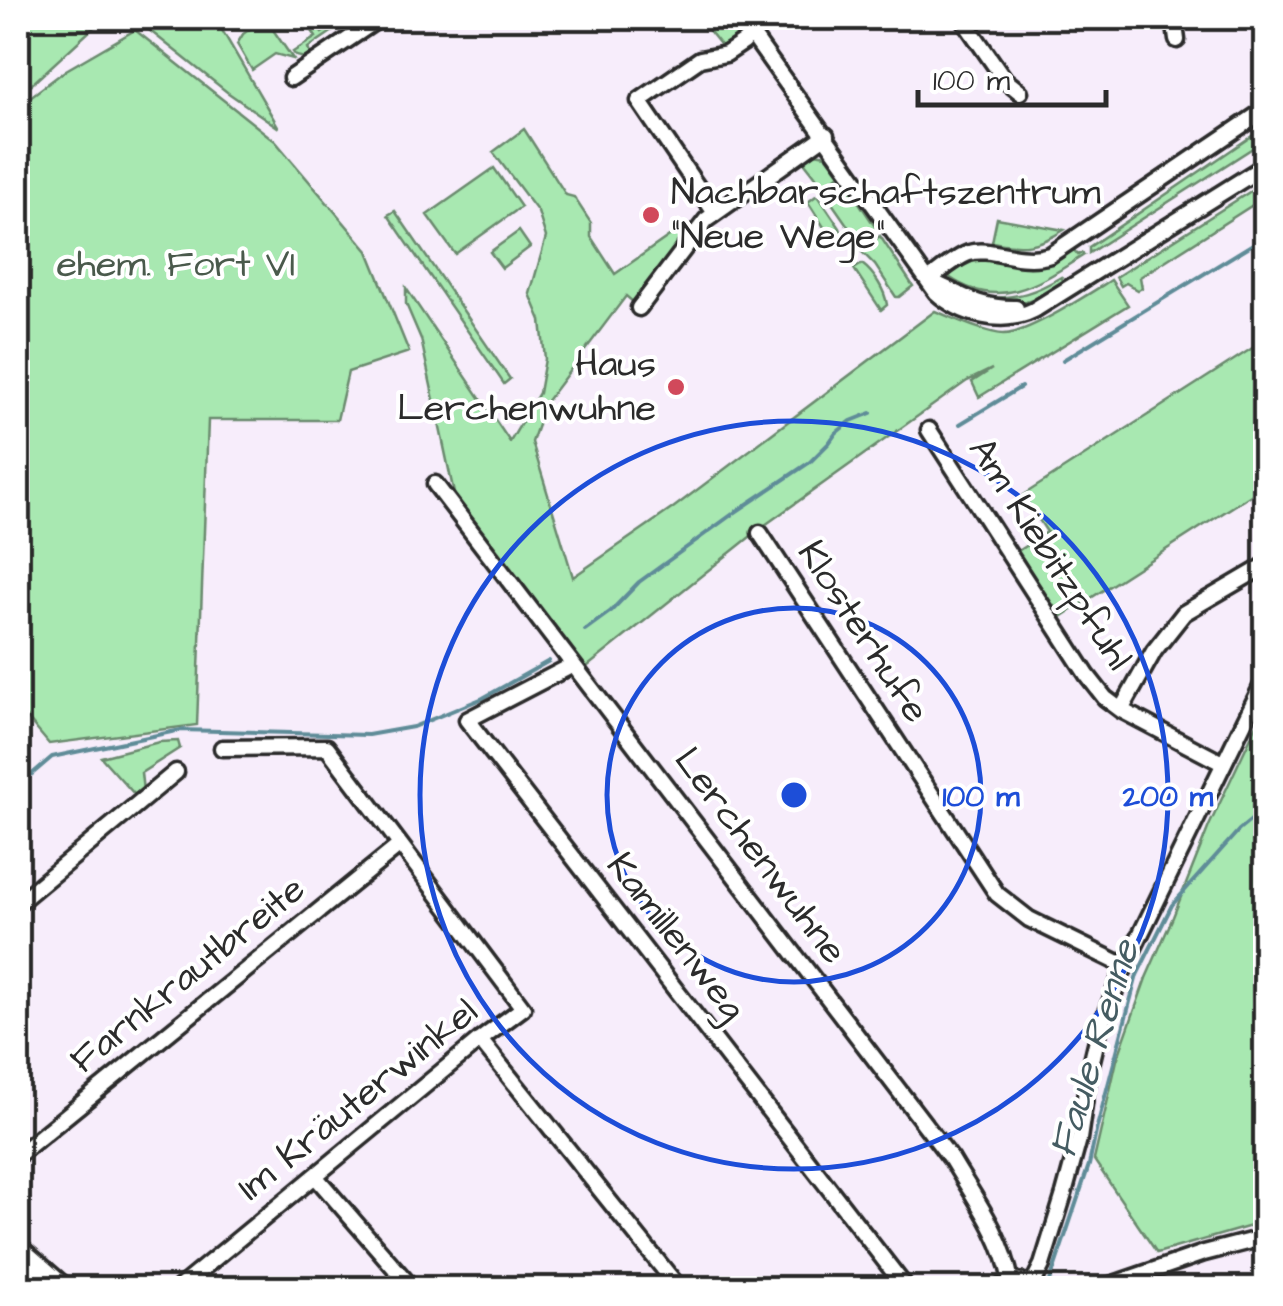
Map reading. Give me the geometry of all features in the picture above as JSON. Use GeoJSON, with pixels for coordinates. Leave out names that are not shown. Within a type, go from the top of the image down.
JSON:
{"type":"FeatureCollection","features":[{"type":"Feature","properties":{"kind":"street"},"geometry":{"type":"LineString","coordinates":[[291,78],[380,18]]}},
{"type":"Feature","properties":{"kind":"street"},"geometry":{"type":"LineString","coordinates":[[740,18],[936,292],[948,302],[978,314],[1001,318],[1026,314],[1266,165]]}},
{"type":"Feature","properties":{"kind":"street"},"geometry":{"type":"LineString","coordinates":[[715,213],[639,101],[700,59],[726,54],[771,18]]}},
{"type":"Feature","properties":{"kind":"street"},"geometry":{"type":"LineString","coordinates":[[962,18],[1005,80],[1020,92]]}},
{"type":"Feature","properties":{"kind":"street"},"geometry":{"type":"LineString","coordinates":[[1174,18],[1177,40]]}},
{"type":"Feature","properties":{"kind":"street"},"geometry":{"type":"LineString","coordinates":[[928,280],[974,252],[1025,259],[1050,255],[1266,109]]}},
{"type":"Feature","properties":{"kind":"street"},"geometry":{"type":"LineString","coordinates":[[638,308],[715,213],[826,135]]}},
{"type":"Feature","properties":{"kind":"street","name":"Am Kiebitzpfuhl"},"geometry":{"type":"LineString","coordinates":[[929,430],[1087,676],[1106,698],[1121,710],[1222,764]]}},
{"type":"Feature","properties":{"kind":"street","name":"Lerchenwuhne"},"geometry":{"type":"LineString","coordinates":[[434,484],[952,1160],[1008,1261],[1005,1285]]}},
{"type":"Feature","properties":{"kind":"street","name":"Klosterhufe"},"geometry":{"type":"LineString","coordinates":[[760,533],[996,894],[1028,919],[1125,966]]}},
{"type":"Feature","properties":{"kind":"street","name":"Am Kiebitzpfuhl"},"geometry":{"type":"LineString","coordinates":[[1121,710],[1154,651],[1184,613],[1266,565]]}},
{"type":"Feature","properties":{"kind":"street","name":"Kamillenweg"},"geometry":{"type":"LineString","coordinates":[[573,665],[466,720],[906,1288]]}},
{"type":"Feature","properties":{"kind":"street"},"geometry":{"type":"LineString","coordinates":[[1005,1285],[1022,1281],[1034,1287],[1079,1139],[1100,1026],[1125,966],[1266,677]]}},
{"type":"Feature","properties":{"kind":"street","name":"Im Kräuterwinkel"},"geometry":{"type":"LineString","coordinates":[[179,1288],[523,1008],[328,746],[222,748]]}},
{"type":"Feature","properties":{"kind":"street"},"geometry":{"type":"LineString","coordinates":[[18,903],[176,772]]}},
{"type":"Feature","properties":{"kind":"street","name":"Farnkrautbreite"},"geometry":{"type":"LineString","coordinates":[[18,1154],[400,845]]}},
{"type":"Feature","properties":{"kind":"street"},"geometry":{"type":"LineString","coordinates":[[480,1040],[679,1288]]}},
{"type":"Feature","properties":{"kind":"street"},"geometry":{"type":"LineString","coordinates":[[315,1176],[412,1288]]}},
{"type":"Feature","properties":{"kind":"street"},"geometry":{"type":"LineString","coordinates":[[1102,1288],[1263,1237],[1266,1260]]}},
{"type":"Feature","properties":{"kind":"street"},"geometry":{"type":"LineString","coordinates":[[18,1248],[64,1288]]}},
{"type":"Feature","properties":{"kind":"green space"},"geometry":{"type":"Polygon","coordinates":[[[18,18],[104,18],[18,97],[18,18]]]}},
{"type":"Feature","properties":{"kind":"green space"},"geometry":{"type":"Polygon","coordinates":[[[173,18],[215,18],[279,128],[144,26],[173,18]]]}},
{"type":"Feature","properties":{"kind":"green space"},"geometry":{"type":"Polygon","coordinates":[[[265,18],[293,59],[275,54],[252,70],[237,44],[243,34],[265,18]]]}},
{"type":"Feature","properties":{"kind":"green space"},"geometry":{"type":"Polygon","coordinates":[[[344,18],[352,18],[308,48],[310,54],[305,58],[293,52],[316,37],[311,29],[316,25],[322,33],[344,18]]]}},
{"type":"Feature","properties":{"kind":"green space"},"geometry":{"type":"Polygon","coordinates":[[[699,18],[723,18],[739,39],[724,49],[699,18]]]}},
{"type":"Feature","properties":{"kind":"green space","name":"ehem. Fort VI"},"geometry":{"type":"Polygon","coordinates":[[[135,30],[275,141],[368,251],[409,352],[348,372],[337,420],[208,420],[197,725],[49,744],[18,707],[18,106],[66,70],[135,30]]]}},
{"type":"Feature","properties":{"kind":"green space"},"geometry":{"type":"Polygon","coordinates":[[[1265,127],[1265,140],[1089,253],[1089,247],[1265,127]]]}},
{"type":"Feature","properties":{"kind":"green space"},"geometry":{"type":"Polygon","coordinates":[[[524,129],[566,195],[574,197],[591,223],[591,237],[615,274],[685,225],[689,234],[634,303],[626,296],[546,402],[532,442],[573,577],[673,508],[935,311],[1003,334],[1027,328],[1111,280],[1128,305],[979,397],[972,382],[992,369],[967,381],[765,525],[583,670],[464,517],[455,498],[421,339],[406,304],[406,288],[510,442],[539,393],[545,359],[541,320],[530,294],[546,237],[538,212],[493,152],[524,129]]]}},
{"type":"Feature","properties":{"kind":"green space"},"geometry":{"type":"Polygon","coordinates":[[[815,153],[826,155],[840,174],[823,186],[805,163],[815,153]]]}},
{"type":"Feature","properties":{"kind":"green space"},"geometry":{"type":"Polygon","coordinates":[[[494,168],[521,207],[455,254],[427,215],[494,168]]]}},
{"type":"Feature","properties":{"kind":"green space"},"geometry":{"type":"Polygon","coordinates":[[[1265,172],[1074,296],[1032,317],[1265,172]]]}},
{"type":"Feature","properties":{"kind":"green space"},"geometry":{"type":"Polygon","coordinates":[[[844,180],[878,231],[858,244],[825,193],[844,180]]]}},
{"type":"Feature","properties":{"kind":"green space"},"geometry":{"type":"Polygon","coordinates":[[[1265,182],[1265,197],[1140,277],[1142,288],[1138,290],[1126,283],[1121,286],[1116,277],[1265,182]]]}},
{"type":"Feature","properties":{"kind":"green space"},"geometry":{"type":"Polygon","coordinates":[[[816,196],[840,228],[843,237],[834,243],[808,202],[816,196]]]}},
{"type":"Feature","properties":{"kind":"green space"},"geometry":{"type":"Polygon","coordinates":[[[395,211],[510,379],[504,384],[388,215],[395,211]]]}},
{"type":"Feature","properties":{"kind":"green space"},"geometry":{"type":"Polygon","coordinates":[[[997,218],[1064,230],[1030,245],[992,242],[997,218]]]}},
{"type":"Feature","properties":{"kind":"green space"},"geometry":{"type":"Polygon","coordinates":[[[519,231],[530,247],[502,268],[490,252],[519,231]]]}},
{"type":"Feature","properties":{"kind":"green space"},"geometry":{"type":"Polygon","coordinates":[[[880,236],[913,286],[899,297],[860,250],[880,236]]]}},
{"type":"Feature","properties":{"kind":"green space"},"geometry":{"type":"Polygon","coordinates":[[[1073,249],[1084,255],[1019,290],[985,292],[949,277],[969,262],[990,260],[1038,266],[1073,249]]]}},
{"type":"Feature","properties":{"kind":"green space"},"geometry":{"type":"Polygon","coordinates":[[[862,264],[884,294],[887,305],[881,310],[854,269],[862,264]]]}},
{"type":"Feature","properties":{"kind":"green space"},"geometry":{"type":"Polygon","coordinates":[[[1061,277],[1066,284],[1037,298],[1008,305],[987,303],[989,298],[1026,293],[1061,277]]]}},
{"type":"Feature","properties":{"kind":"green space"},"geometry":{"type":"Polygon","coordinates":[[[1265,340],[1265,486],[1052,623],[1010,556],[1047,532],[1023,495],[1265,340]]]}},
{"type":"Feature","properties":{"kind":"green space"},"geometry":{"type":"Polygon","coordinates":[[[1265,707],[1265,1222],[1157,1253],[1094,1160],[1117,1060],[1146,978],[1209,826],[1265,707]]]}},
{"type":"Feature","properties":{"kind":"green space"},"geometry":{"type":"Polygon","coordinates":[[[178,741],[180,748],[141,773],[143,791],[136,796],[101,757],[159,742],[178,741]]]}},
{"type":"Feature","properties":{"kind":"waterway"},"geometry":{"type":"LineString","coordinates":[[1063,360],[1266,236]]}},
{"type":"Feature","properties":{"kind":"waterway"},"geometry":{"type":"LineString","coordinates":[[960,424],[1021,387]]}},
{"type":"Feature","properties":{"kind":"waterway"},"geometry":{"type":"LineString","coordinates":[[585,630],[611,611],[639,582],[810,462],[851,421],[871,413]]}},
{"type":"Feature","properties":{"kind":"waterway"},"geometry":{"type":"LineString","coordinates":[[18,786],[52,757],[181,730],[368,735],[413,727],[483,698],[549,661]]}},
{"type":"Feature","properties":{"kind":"waterway","name":"Faule Renne"},"geometry":{"type":"LineString","coordinates":[[1050,1281],[1089,1165],[1137,975],[1172,905],[1239,830],[1266,808]]}},
{"type":"Feature","properties":{"kind":"place","name":"Nachbarschaftszentrum \"Neue Wege\""},"geometry":{"type":"Point","coordinates":[651,215]}},
{"type":"Feature","properties":{"kind":"place","name":"Haus Lerchenwuhne"},"geometry":{"type":"Point","coordinates":[676,387]}}]}
